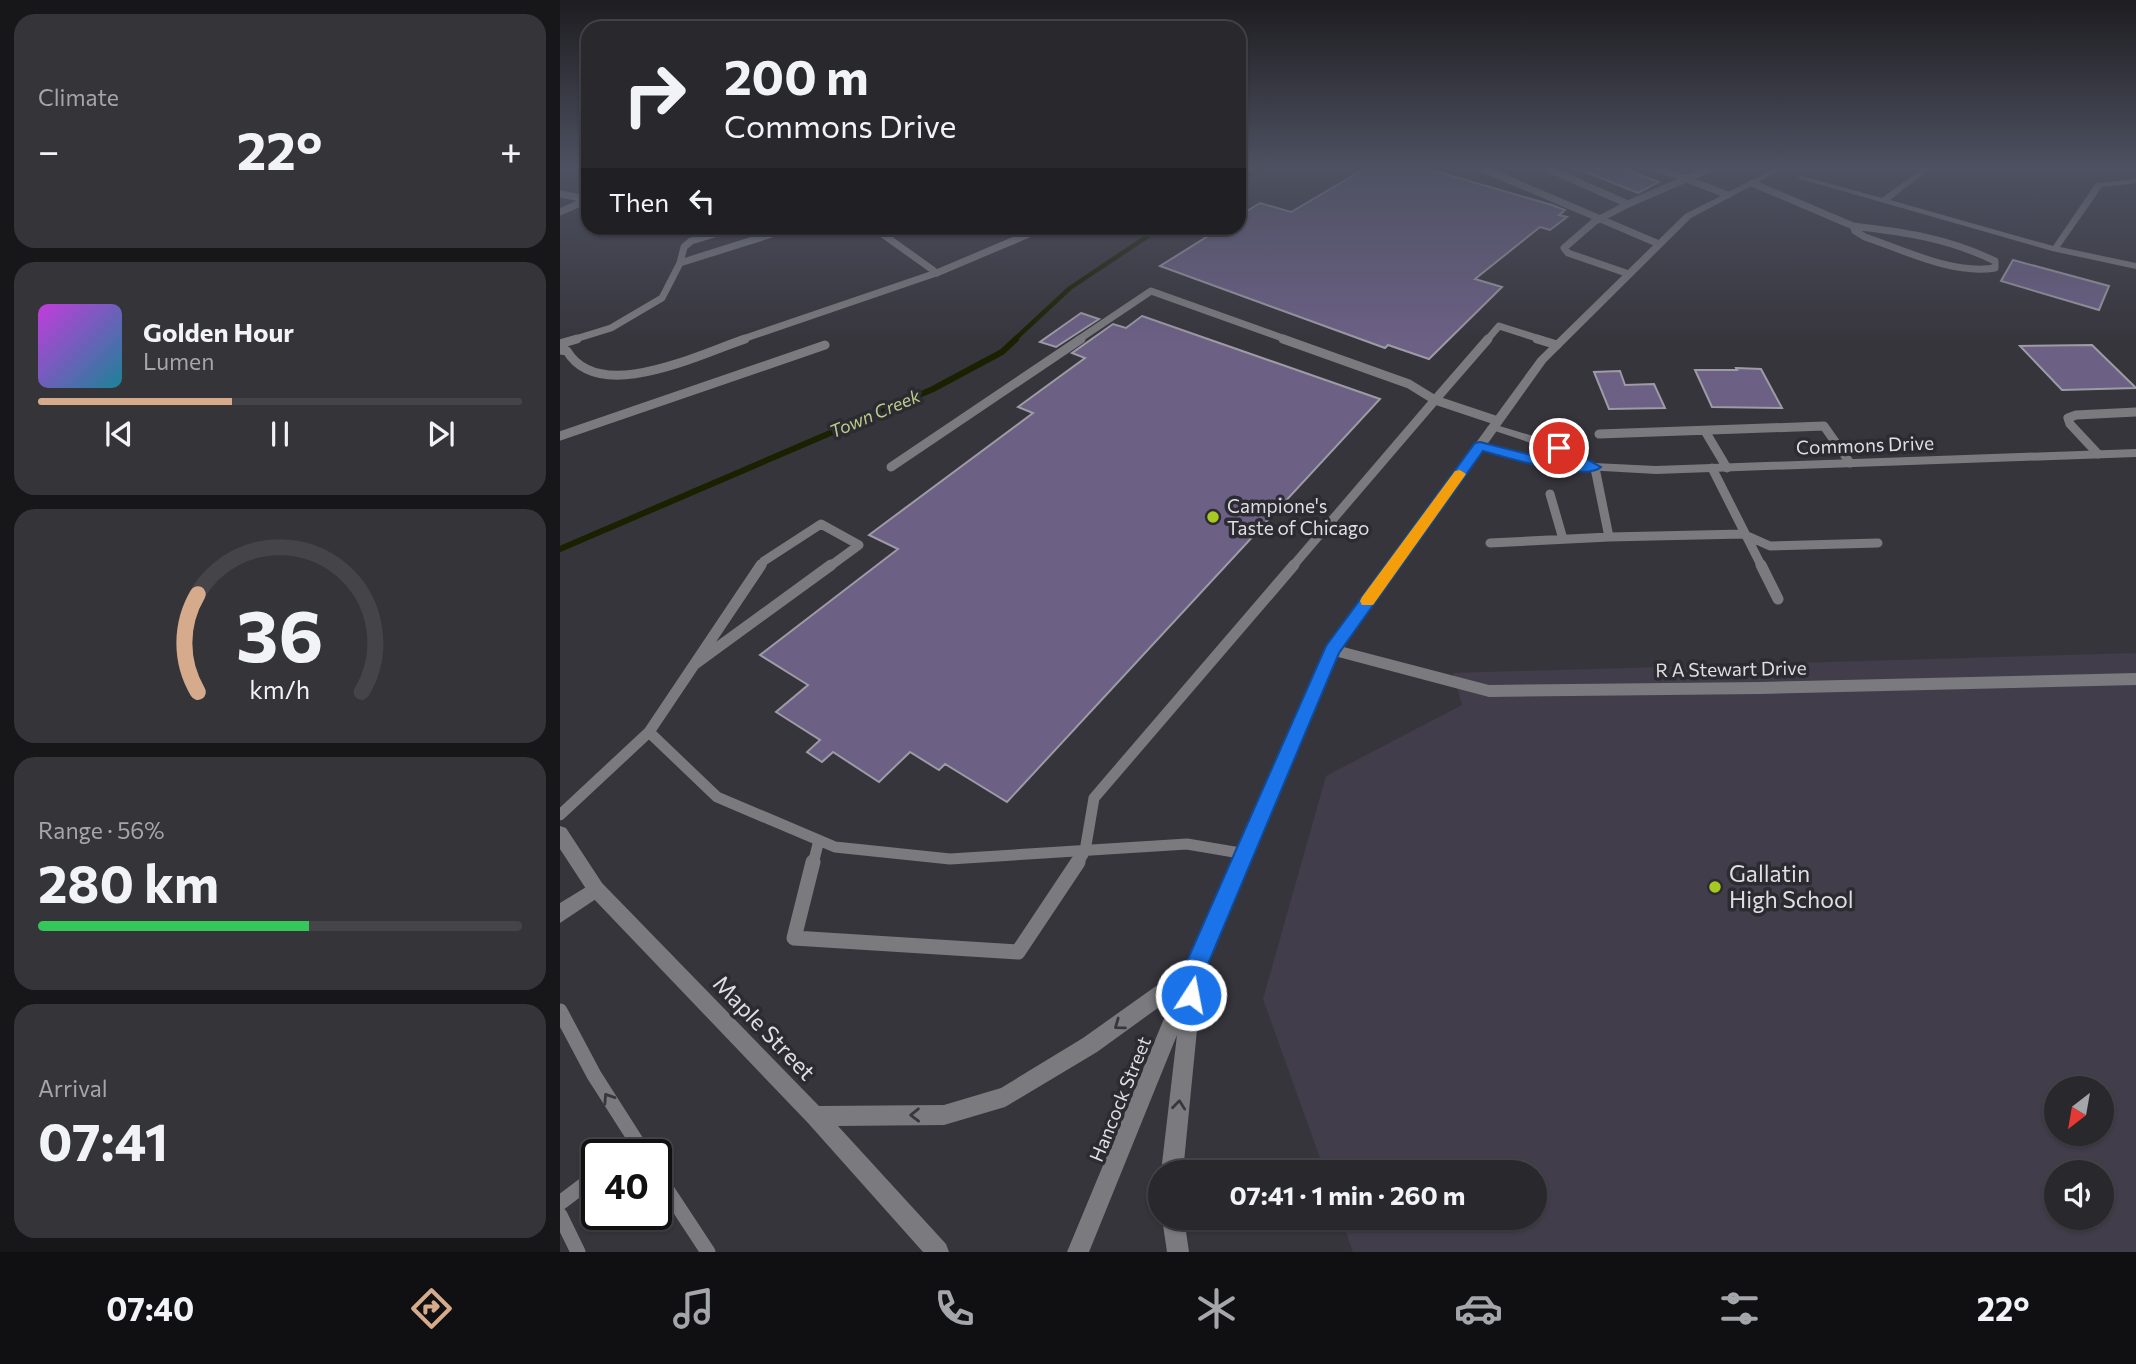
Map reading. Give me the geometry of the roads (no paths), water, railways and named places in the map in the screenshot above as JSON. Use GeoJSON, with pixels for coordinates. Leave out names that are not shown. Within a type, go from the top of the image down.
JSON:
{"type":"FeatureCollection","features":[{"type":"Feature","properties":{"kind":"street","name":"Hancock Street"},"geometry":{"type":"LineString","coordinates":[[1078,1252],[1194,970],[1332,650],[1542,360],[1678,225]]}},
{"type":"Feature","properties":{"kind":"street"},"geometry":{"type":"LineString","coordinates":[[1973,225],[2055,249],[2136,266]]}},
{"type":"Feature","properties":{"kind":"street"},"geometry":{"type":"LineString","coordinates":[[2055,249],[2071,225]]}},
{"type":"Feature","properties":{"kind":"street","name":"Commons Drive"},"geometry":{"type":"LineString","coordinates":[[1495,424],[1559,448],[1595,467]]}},
{"type":"Feature","properties":{"kind":"street","name":"Commons Drive"},"geometry":{"type":"LineString","coordinates":[[1480,446],[1550,464],[1656,470],[2136,453]]}},
{"type":"Feature","properties":{"kind":"street","name":"R A Stewart Drive"},"geometry":{"type":"LineString","coordinates":[[1332,650],[1489,691],[2136,679]]}},
{"type":"Feature","properties":{"kind":"street","name":"Maple Street"},"geometry":{"type":"LineString","coordinates":[[560,834],[596,889],[815,1116],[938,1252]]}},
{"type":"Feature","properties":{"kind":"street"},"geometry":{"type":"LineString","coordinates":[[560,914],[596,889]]}},
{"type":"Feature","properties":{"kind":"street"},"geometry":{"type":"LineString","coordinates":[[815,1116],[944,1115],[1005,1097],[1090,1045],[1194,970]]}},
{"type":"Feature","properties":{"kind":"street"},"geometry":{"type":"LineString","coordinates":[[1173,1160],[1194,970]]}},
{"type":"Feature","properties":{"kind":"street"},"geometry":{"type":"LineString","coordinates":[[1175,1230],[1178,1252]]}},
{"type":"Feature","properties":{"kind":"lane"},"geometry":{"type":"LineString","coordinates":[[1590,225],[1564,248],[1568,253],[1629,274]]}},
{"type":"Feature","properties":{"kind":"lane"},"geometry":{"type":"LineString","coordinates":[[1617,225],[1659,244]]}},
{"type":"Feature","properties":{"kind":"lane"},"geometry":{"type":"LineString","coordinates":[[1853,226],[1924,235],[1974,251],[1995,261],[1995,268],[1988,271],[1965,268],[1931,258],[1865,237],[1855,232],[1853,226]]}},
{"type":"Feature","properties":{"kind":"lane"},"geometry":{"type":"LineString","coordinates":[[560,344],[611,328],[662,298],[680,264],[684,247],[691,241],[711,235]]}},
{"type":"Feature","properties":{"kind":"lane"},"geometry":{"type":"LineString","coordinates":[[680,264],[769,235]]}},
{"type":"Feature","properties":{"kind":"lane"},"geometry":{"type":"LineString","coordinates":[[884,235],[937,273]]}},
{"type":"Feature","properties":{"kind":"lane"},"geometry":{"type":"LineString","coordinates":[[560,350],[566,351],[579,368],[621,376],[662,367],[937,273],[1028,235]]}},
{"type":"Feature","properties":{"kind":"lane"},"geometry":{"type":"LineString","coordinates":[[891,467],[1150,291],[1409,384],[1436,400],[1495,424]]}},
{"type":"Feature","properties":{"kind":"lane"},"geometry":{"type":"LineString","coordinates":[[819,840],[794,937],[1018,952],[1084,851],[1094,798],[1499,326],[1557,345]]}},
{"type":"Feature","properties":{"kind":"lane"},"geometry":{"type":"LineString","coordinates":[[560,436],[825,345]]}},
{"type":"Feature","properties":{"kind":"lane"},"geometry":{"type":"LineString","coordinates":[[2098,454],[2070,424],[2068,418],[2076,415],[2136,412]]}},
{"type":"Feature","properties":{"kind":"lane"},"geometry":{"type":"LineString","coordinates":[[1599,434],[1824,426],[1850,463]]}},
{"type":"Feature","properties":{"kind":"lane"},"geometry":{"type":"LineString","coordinates":[[1705,430],[1727,468]]}},
{"type":"Feature","properties":{"kind":"lane"},"geometry":{"type":"LineString","coordinates":[[1595,467],[1609,537]]}},
{"type":"Feature","properties":{"kind":"lane"},"geometry":{"type":"LineString","coordinates":[[1712,468],[1778,599]]}},
{"type":"Feature","properties":{"kind":"lane"},"geometry":{"type":"LineString","coordinates":[[1550,494],[1563,539]]}},
{"type":"Feature","properties":{"kind":"lane"},"geometry":{"type":"LineString","coordinates":[[560,815],[649,732],[764,561],[821,524],[859,545],[695,664]]}},
{"type":"Feature","properties":{"kind":"lane"},"geometry":{"type":"LineString","coordinates":[[1490,543],[1743,534],[1770,545],[1878,543]]}},
{"type":"Feature","properties":{"kind":"lane"},"geometry":{"type":"LineString","coordinates":[[649,732],[717,797],[835,848],[950,859],[1187,844],[1246,854]]}},
{"type":"Feature","properties":{"kind":"lane"},"geometry":{"type":"LineString","coordinates":[[560,1011],[593,1075],[635,1139]]}},
{"type":"Feature","properties":{"kind":"lane"},"geometry":{"type":"LineString","coordinates":[[560,1203],[581,1187]]}},
{"type":"Feature","properties":{"kind":"lane"},"geometry":{"type":"LineString","coordinates":[[672,1197],[708,1252]]}},
{"type":"Feature","properties":{"kind":"lane"},"geometry":{"type":"LineString","coordinates":[[560,1216],[578,1252]]}},
{"type":"Feature","properties":{"kind":"waterway","name":"Town Creek"},"geometry":{"type":"LineString","coordinates":[[1014,340],[1070,288],[1150,235]]}},
{"type":"Feature","properties":{"kind":"waterway","name":"Town Creek"},"geometry":{"type":"LineString","coordinates":[[560,549],[933,389],[1002,352],[1016,339]]}},
{"type":"Feature","properties":{"kind":"place","name":"Campione's Taste of Chicago"},"geometry":{"type":"Point","coordinates":[1213,517]}},
{"type":"Feature","properties":{"kind":"place","name":"Gallatin High School"},"geometry":{"type":"Point","coordinates":[1715,887]}}]}
